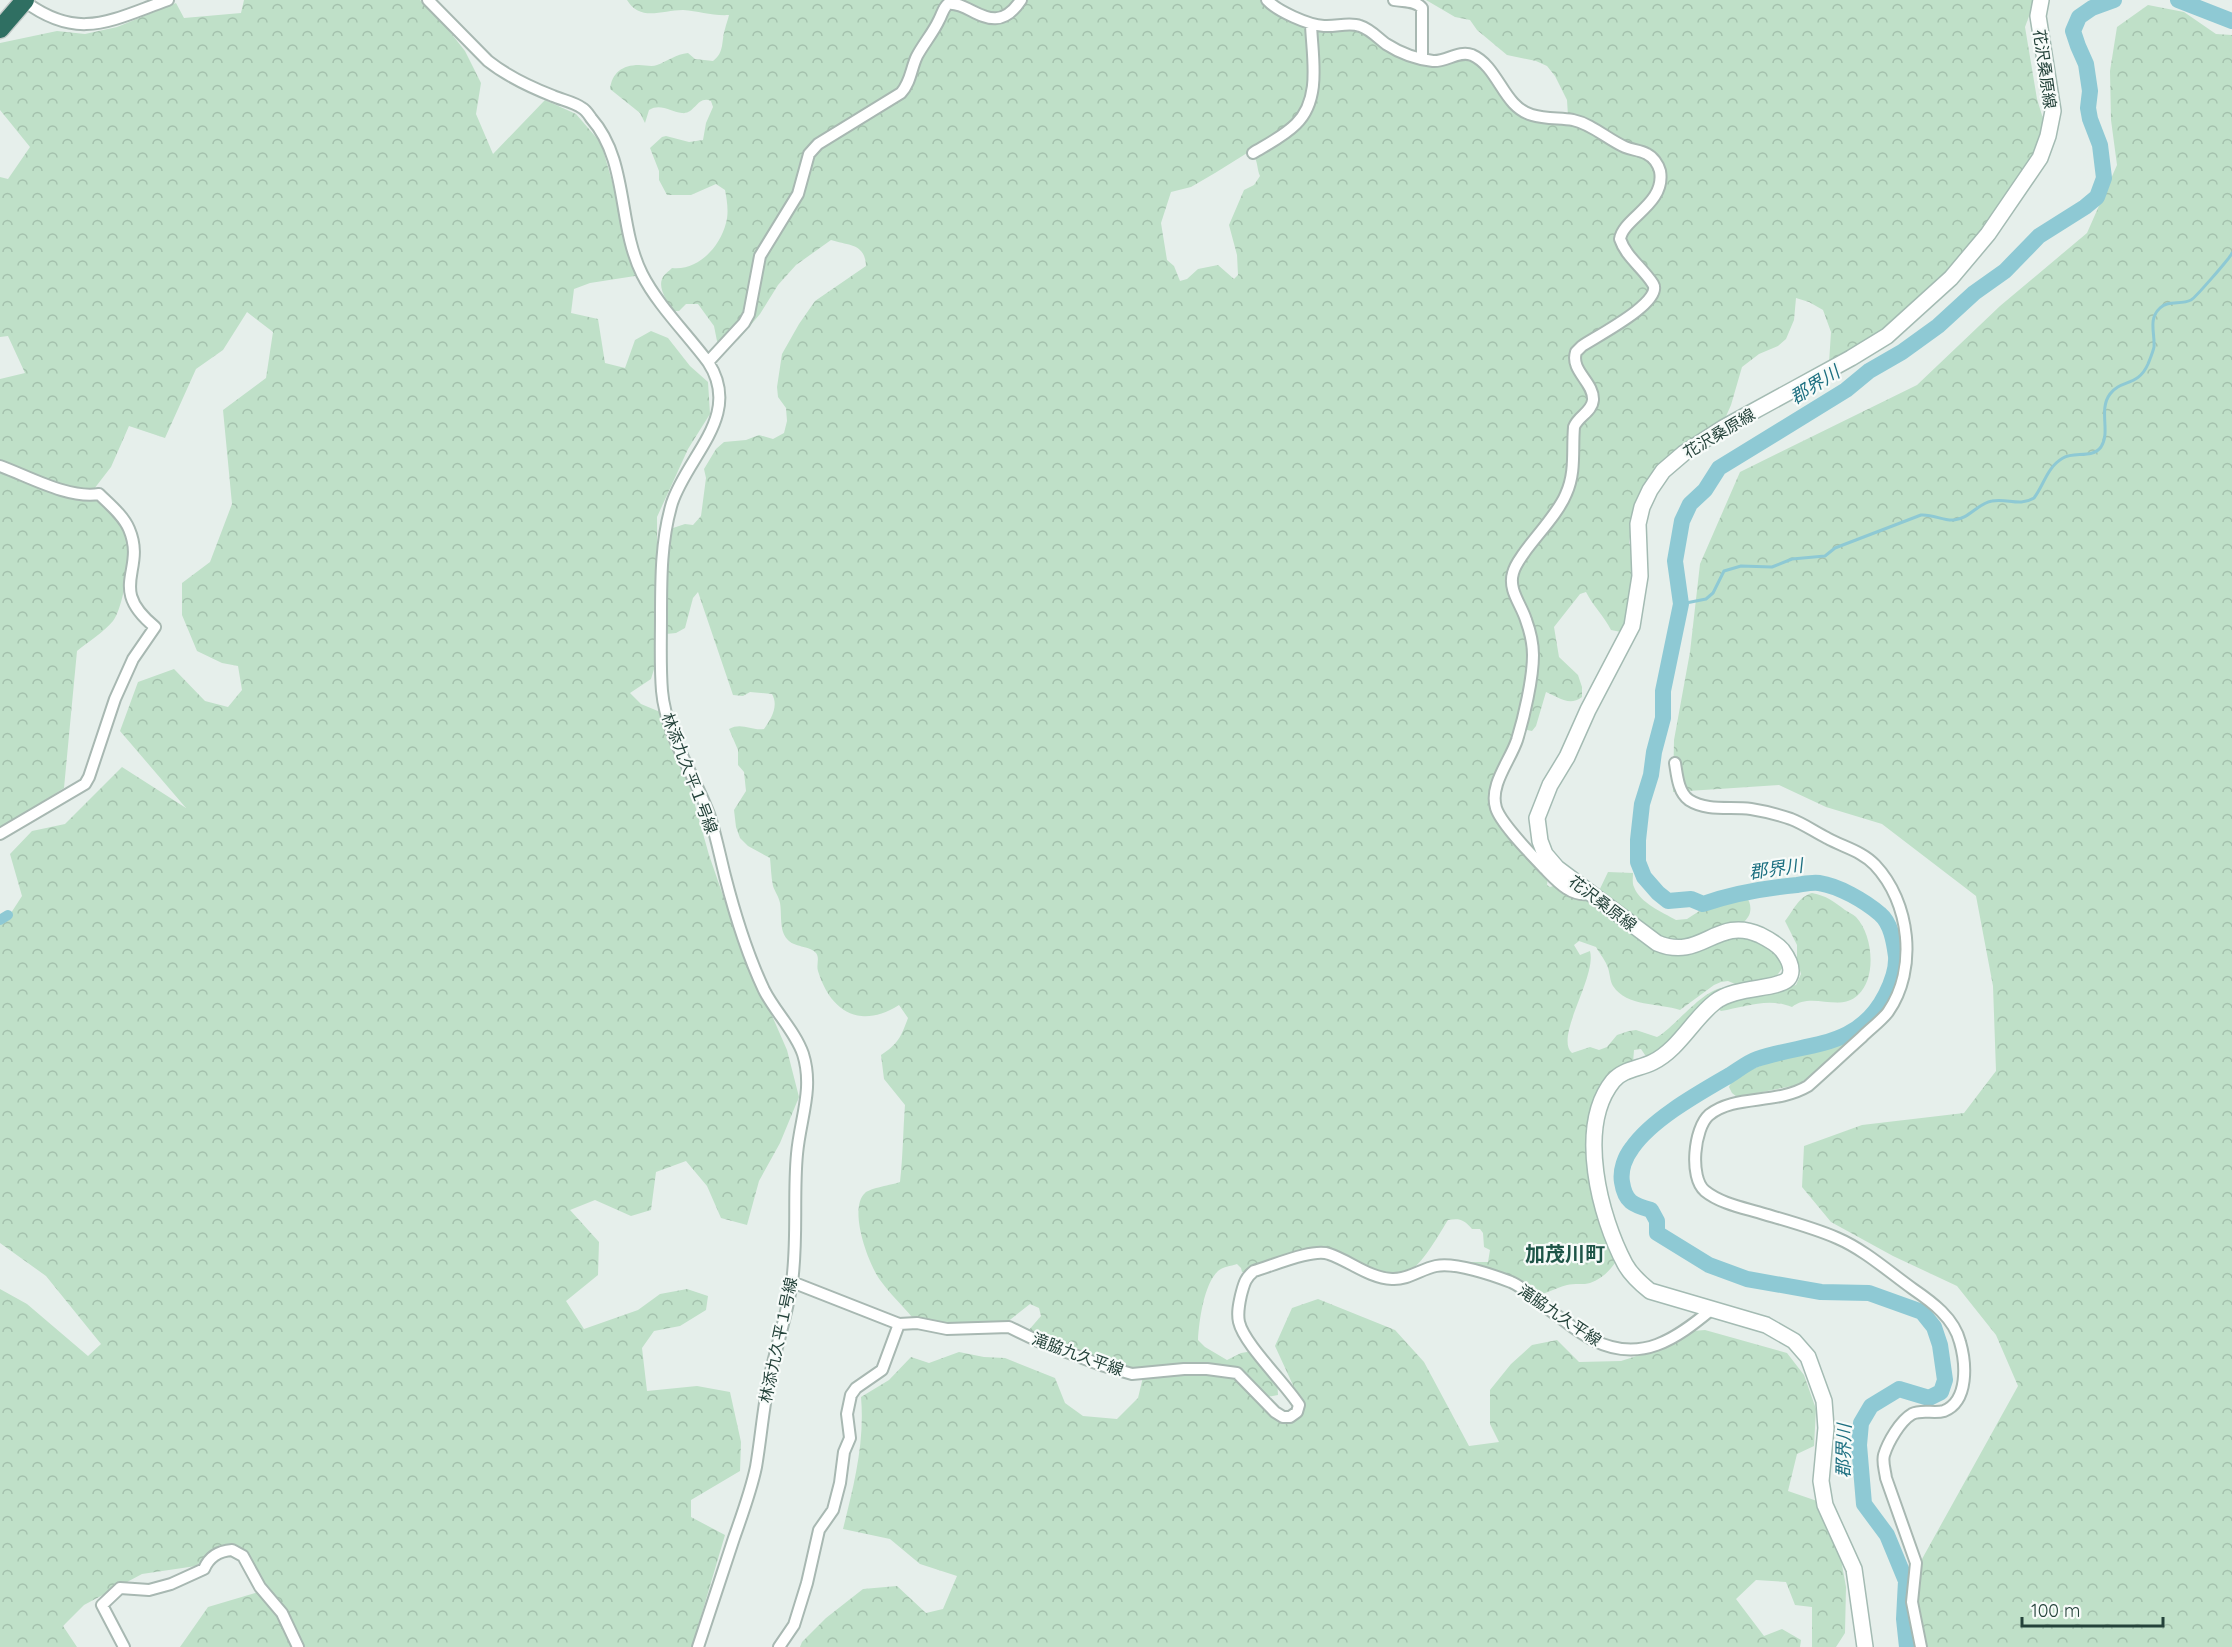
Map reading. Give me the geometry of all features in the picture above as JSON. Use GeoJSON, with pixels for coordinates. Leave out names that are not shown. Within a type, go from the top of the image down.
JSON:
{"type":"FeatureCollection","features":[{"type":"Feature","properties":{"kind":"highway"},"geometry":{"type":"LineString","coordinates":[[0,29],[24,0]]}},
{"type":"Feature","properties":{"kind":"main road","name":"花沢桑原線"},"geometry":{"type":"LineString","coordinates":[[1865,1647],[1854,1569],[1825,1505],[1821,1481],[1826,1428],[1824,1401],[1808,1357],[1794,1341],[1766,1325],[1650,1291],[1636,1278],[1626,1264],[1598,1187],[1593,1152],[1596,1125],[1603,1100],[1612,1083],[1621,1073],[1655,1061],[1674,1045],[1715,1002],[1734,991],[1780,984],[1791,972],[1790,963],[1773,941],[1743,928],[1730,930],[1688,948],[1668,948],[1647,937],[1557,868],[1545,854],[1540,841],[1537,818],[1550,785],[1567,757],[1588,710],[1632,626],[1640,576],[1638,524],[1642,507],[1663,471],[1684,453],[1722,428],[1759,410],[1887,336],[1951,278],[1988,234],[2035,167],[2048,136],[2053,111],[2038,16],[2041,0]]}},
{"type":"Feature","properties":{"kind":"street"},"geometry":{"type":"LineString","coordinates":[[24,0],[37,11],[56,20],[74,24],[98,24],[168,0]]}},
{"type":"Feature","properties":{"kind":"street","name":"林添九久平１号線"},"geometry":{"type":"LineString","coordinates":[[428,0],[498,69],[583,108],[596,124],[609,142],[615,158],[631,243],[643,275],[661,303],[708,362],[718,384],[718,410],[715,425],[682,479],[673,502],[665,534],[661,564],[662,694],[675,739],[702,794],[711,821],[741,934],[764,990],[802,1051],[808,1089],[797,1148],[792,1282],[783,1331],[770,1378],[756,1469],[698,1647]]}},
{"type":"Feature","properties":{"kind":"street"},"geometry":{"type":"LineString","coordinates":[[708,362],[744,323],[748,314],[760,256],[798,194],[809,154],[813,149],[901,93],[907,86],[916,59],[950,3],[960,2],[994,16],[1004,15],[1017,7],[1022,0]]}},
{"type":"Feature","properties":{"kind":"street"},"geometry":{"type":"LineString","coordinates":[[1267,0],[1274,7],[1311,24],[1360,26],[1399,52],[1440,61],[1461,54],[1473,56],[1487,66],[1510,98],[1525,112],[1585,124],[1625,147],[1648,154],[1658,164],[1660,182],[1651,201],[1645,210],[1624,228],[1620,239],[1625,251],[1654,286],[1654,293],[1632,315],[1576,352],[1576,365],[1592,392],[1593,404],[1576,421],[1574,427],[1574,464],[1566,495],[1512,574],[1513,590],[1530,634],[1533,658],[1523,720],[1495,790],[1494,800],[1497,811],[1559,884],[1582,895],[1589,894]]}},
{"type":"Feature","properties":{"kind":"street"},"geometry":{"type":"LineString","coordinates":[[1394,0],[1408,1],[1422,8],[1422,58]]}},
{"type":"Feature","properties":{"kind":"street"},"geometry":{"type":"LineString","coordinates":[[1253,153],[1288,130],[1306,111],[1312,95],[1311,24]]}},
{"type":"Feature","properties":{"kind":"street"},"geometry":{"type":"LineString","coordinates":[[0,466],[48,485],[83,495],[99,494],[111,506],[124,520],[132,536],[133,561],[129,590],[131,598],[142,617],[155,627],[133,659],[115,699],[85,784],[0,834]]}},
{"type":"Feature","properties":{"kind":"street"},"geometry":{"type":"LineString","coordinates":[[1675,763],[1678,782],[1688,799],[1710,807],[1753,809],[1804,824],[1828,839],[1863,855],[1874,864],[1900,904],[1907,965],[1903,983],[1887,1014],[1808,1086],[1795,1094],[1741,1102],[1710,1114],[1703,1121],[1698,1133],[1695,1170],[1704,1190],[1716,1197],[1838,1239],[1864,1254],[1933,1303],[1954,1327],[1960,1341],[1964,1366],[1960,1395],[1954,1404],[1943,1411],[1912,1415],[1896,1431],[1884,1455],[1883,1464],[1916,1563],[1912,1602],[1921,1647]]}},
{"type":"Feature","properties":{"kind":"street","name":"滝脇九久平線"},"geometry":{"type":"LineString","coordinates":[[792,1282],[899,1324],[917,1323],[947,1329],[1009,1327],[1050,1346],[1132,1374],[1184,1369],[1237,1373],[1275,1412],[1283,1417],[1297,1412],[1299,1405],[1246,1338],[1239,1324],[1238,1311],[1244,1281],[1254,1271],[1318,1252],[1328,1253],[1352,1266],[1390,1279],[1401,1279],[1436,1266],[1451,1266],[1491,1276],[1523,1288],[1591,1339],[1612,1348],[1629,1351],[1652,1347],[1673,1339],[1712,1309]]}},
{"type":"Feature","properties":{"kind":"street"},"geometry":{"type":"LineString","coordinates":[[779,1647],[794,1625],[807,1583],[819,1530],[833,1510],[840,1483],[844,1452],[850,1437],[847,1414],[851,1395],[856,1388],[882,1370],[899,1324]]}},
{"type":"Feature","properties":{"kind":"street"},"geometry":{"type":"LineString","coordinates":[[124,1647],[102,1605],[120,1588],[148,1590],[171,1584],[204,1569],[210,1558],[218,1553],[232,1550],[240,1552],[260,1587],[282,1613],[298,1647]]}},
{"type":"Feature","properties":{"kind":"green space"},"geometry":{"type":"Polygon","coordinates":[[[244,0],[420,0],[439,18],[465,51],[481,83],[476,114],[493,154],[545,100],[576,114],[601,143],[635,276],[590,283],[574,289],[571,313],[598,319],[605,363],[625,368],[635,340],[651,331],[668,338],[690,366],[708,382],[710,414],[688,449],[657,517],[658,656],[651,679],[630,693],[641,704],[665,714],[736,933],[787,1050],[799,1097],[780,1143],[759,1181],[747,1225],[721,1218],[707,1186],[686,1161],[656,1172],[651,1210],[631,1216],[595,1200],[570,1210],[599,1242],[598,1275],[566,1301],[584,1329],[638,1310],[660,1294],[687,1289],[708,1296],[706,1310],[680,1326],[654,1331],[642,1348],[647,1391],[697,1386],[730,1392],[741,1442],[740,1471],[691,1500],[691,1517],[725,1535],[692,1647],[180,1647],[208,1607],[262,1591],[241,1551],[220,1545],[196,1566],[142,1574],[84,1605],[63,1626],[77,1647],[0,1647],[0,1289],[27,1304],[88,1356],[101,1344],[46,1276],[0,1243],[0,920],[11,913],[22,896],[10,854],[32,831],[65,824],[122,767],[186,808],[120,731],[138,682],[174,669],[205,701],[228,707],[242,690],[238,666],[222,663],[197,651],[182,615],[182,583],[210,562],[232,504],[223,410],[266,378],[273,332],[247,312],[223,350],[196,369],[165,438],[129,426],[111,467],[94,489],[96,499],[121,520],[125,529],[128,555],[122,600],[113,621],[77,651],[64,788],[0,829],[0,379],[25,373],[8,336],[0,337],[0,177],[8,179],[30,147],[0,110],[0,43],[57,31],[85,34],[117,27],[176,3],[184,18],[241,13],[244,0]]]}},
{"type":"Feature","properties":{"kind":"green space"},"geometry":{"type":"Polygon","coordinates":[[[627,0],[1263,0],[1272,9],[1304,23],[1309,39],[1311,60],[1309,98],[1301,115],[1287,128],[1191,187],[1171,192],[1161,223],[1167,260],[1174,266],[1180,281],[1187,279],[1198,269],[1218,265],[1234,279],[1238,275],[1237,255],[1229,225],[1244,190],[1254,185],[1260,176],[1254,156],[1291,130],[1302,120],[1309,109],[1314,82],[1313,38],[1319,30],[1357,28],[1397,54],[1425,63],[1439,63],[1463,56],[1471,57],[1484,67],[1513,107],[1523,114],[1536,119],[1574,123],[1646,157],[1657,167],[1656,189],[1618,238],[1625,252],[1647,278],[1653,292],[1627,316],[1575,349],[1572,360],[1591,399],[1589,407],[1572,425],[1570,473],[1564,494],[1513,565],[1512,587],[1527,634],[1530,659],[1520,721],[1498,777],[1494,804],[1496,815],[1548,876],[1547,885],[1550,887],[1557,885],[1580,899],[1591,902],[1647,942],[1666,951],[1679,953],[1691,951],[1725,937],[1751,936],[1766,942],[1775,949],[1781,958],[1783,967],[1773,981],[1740,986],[1728,981],[1721,982],[1680,1010],[1626,998],[1613,986],[1607,965],[1596,947],[1579,941],[1574,945],[1580,955],[1590,951],[1590,962],[1588,976],[1568,1034],[1568,1045],[1572,1053],[1590,1047],[1599,1050],[1607,1047],[1617,1035],[1629,1031],[1636,1030],[1657,1037],[1702,998],[1721,988],[1730,988],[1713,1000],[1663,1052],[1653,1058],[1645,1055],[1641,1049],[1634,1050],[1633,1063],[1614,1074],[1602,1094],[1591,1135],[1592,1177],[1602,1218],[1618,1258],[1603,1276],[1590,1283],[1567,1285],[1535,1295],[1512,1280],[1470,1267],[1470,1262],[1488,1262],[1490,1250],[1484,1247],[1483,1233],[1480,1229],[1472,1229],[1464,1221],[1455,1219],[1448,1220],[1425,1256],[1402,1276],[1393,1277],[1379,1273],[1325,1249],[1307,1251],[1249,1272],[1242,1272],[1237,1264],[1224,1268],[1218,1271],[1209,1285],[1201,1313],[1198,1340],[1227,1360],[1241,1353],[1253,1351],[1277,1379],[1278,1395],[1267,1397],[1258,1390],[1246,1374],[1233,1369],[1188,1364],[1143,1370],[1113,1366],[1028,1331],[1041,1316],[1039,1308],[1030,1304],[1006,1323],[944,1330],[934,1329],[918,1323],[883,1284],[865,1249],[858,1211],[865,1193],[900,1182],[905,1105],[884,1079],[881,1055],[898,1040],[908,1018],[899,1005],[872,1016],[849,1013],[839,1007],[824,986],[818,971],[816,953],[790,942],[784,935],[781,907],[772,883],[770,858],[748,846],[740,838],[736,827],[734,810],[746,791],[744,772],[738,765],[738,750],[729,729],[742,726],[764,729],[773,712],[774,699],[772,694],[750,692],[743,696],[733,695],[698,592],[693,598],[685,628],[676,633],[666,634],[666,563],[669,534],[673,528],[685,524],[693,525],[701,516],[706,478],[704,469],[716,449],[724,442],[746,440],[759,435],[773,439],[784,433],[787,421],[786,408],[778,397],[777,387],[782,354],[815,301],[866,266],[865,259],[859,249],[831,240],[796,265],[778,285],[760,314],[739,339],[725,350],[717,341],[714,326],[698,304],[686,304],[679,311],[673,311],[662,291],[663,278],[672,268],[691,266],[713,249],[723,232],[728,211],[725,190],[716,184],[691,195],[667,195],[659,180],[659,171],[650,148],[666,136],[689,142],[703,140],[706,123],[713,107],[711,101],[706,100],[686,113],[653,108],[649,110],[645,123],[640,113],[610,89],[611,83],[619,71],[628,66],[655,66],[688,53],[695,59],[713,61],[721,50],[729,15],[683,10],[645,13],[632,7],[627,0]]]}},
{"type":"Feature","properties":{"kind":"green space"},"geometry":{"type":"Polygon","coordinates":[[[1426,0],[2035,0],[2025,27],[2037,99],[2045,125],[2044,138],[1996,219],[1931,289],[1883,334],[1829,363],[1831,332],[1823,310],[1796,298],[1794,320],[1786,339],[1778,346],[1759,354],[1742,367],[1723,423],[1680,449],[1631,531],[1629,543],[1635,552],[1630,621],[1621,632],[1611,630],[1586,592],[1580,594],[1554,627],[1559,657],[1578,675],[1582,697],[1568,701],[1546,692],[1536,726],[1532,731],[1527,730],[1525,722],[1535,659],[1516,589],[1516,571],[1560,509],[1575,434],[1593,409],[1577,354],[1656,295],[1621,238],[1655,199],[1659,163],[1568,116],[1567,100],[1555,76],[1547,66],[1536,61],[1507,55],[1477,30],[1470,20],[1455,17],[1426,0]]]}},
{"type":"Feature","properties":{"kind":"green space"},"geometry":{"type":"Polygon","coordinates":[[[2148,5],[2184,12],[2216,34],[2232,35],[2232,1647],[1926,1647],[1917,1602],[1922,1559],[2018,1386],[1996,1335],[1957,1286],[1893,1256],[1831,1222],[1802,1187],[1804,1146],[1862,1125],[1964,1113],[1996,1071],[1993,986],[1976,896],[1882,824],[1826,807],[1779,785],[1673,792],[1674,740],[1690,652],[1700,564],[1740,472],[1917,385],[2000,306],[2087,233],[2117,165],[2111,120],[2110,71],[2117,27],[2148,5]]]}},
{"type":"Feature","properties":{"kind":"green space"},"geometry":{"type":"Polygon","coordinates":[[[1608,872],[1633,873],[1633,885],[1641,898],[1676,920],[1687,919],[1707,906],[1746,896],[1750,904],[1749,916],[1739,925],[1692,942],[1670,944],[1597,895],[1608,872]]]}},
{"type":"Feature","properties":{"kind":"green space"},"geometry":{"type":"Polygon","coordinates":[[[1812,893],[1830,899],[1855,916],[1862,925],[1870,956],[1870,968],[1864,988],[1851,1000],[1842,1002],[1808,1001],[1792,1007],[1765,1003],[1721,1011],[1717,1008],[1718,1003],[1796,985],[1801,974],[1797,960],[1797,945],[1785,921],[1800,901],[1812,893]]]}},
{"type":"Feature","properties":{"kind":"green space"},"geometry":{"type":"Polygon","coordinates":[[[1846,1039],[1849,1044],[1797,1085],[1737,1097],[1729,1087],[1733,1079],[1741,1072],[1797,1053],[1809,1054],[1829,1048],[1846,1039]]]}},
{"type":"Feature","properties":{"kind":"green space"},"geometry":{"type":"Polygon","coordinates":[[[1318,1299],[1395,1330],[1424,1362],[1469,1446],[1499,1442],[1490,1424],[1490,1390],[1511,1364],[1532,1345],[1557,1340],[1579,1362],[1621,1361],[1649,1352],[1669,1333],[1705,1330],[1787,1353],[1804,1375],[1816,1409],[1814,1446],[1797,1454],[1788,1491],[1820,1502],[1839,1548],[1846,1587],[1845,1633],[1836,1647],[1812,1647],[1812,1607],[1795,1605],[1786,1582],[1756,1580],[1736,1599],[1764,1636],[1782,1629],[1801,1640],[1800,1647],[800,1647],[802,1642],[826,1618],[863,1589],[897,1586],[926,1613],[943,1609],[957,1576],[920,1564],[890,1539],[843,1529],[855,1480],[860,1447],[861,1397],[889,1380],[911,1357],[929,1363],[959,1352],[1005,1358],[1055,1378],[1065,1403],[1083,1416],[1117,1419],[1138,1398],[1143,1377],[1188,1371],[1233,1377],[1246,1385],[1288,1422],[1298,1419],[1303,1407],[1275,1346],[1292,1308],[1318,1299]]]}},
{"type":"Feature","properties":{"kind":"waterway","name":"郡界川"},"geometry":{"type":"LineString","coordinates":[[1907,1647],[1904,1619],[1906,1581],[1887,1535],[1864,1504],[1859,1445],[1861,1423],[1871,1406],[1899,1389],[1929,1398],[1941,1392],[1945,1380],[1940,1345],[1934,1327],[1922,1312],[1869,1293],[1821,1292],[1747,1279],[1709,1265],[1657,1233],[1657,1221],[1651,1210],[1631,1202],[1623,1189],[1622,1177],[1625,1160],[1641,1137],[1691,1098],[1754,1060],[1830,1041],[1846,1035],[1861,1025],[1874,1012],[1894,976],[1896,956],[1891,933],[1884,918],[1867,904],[1843,891],[1819,883],[1750,892],[1703,904],[1691,899],[1668,901],[1644,877],[1638,862],[1642,804],[1651,775],[1654,752],[1663,718],[1663,691],[1681,604],[1675,561],[1682,521],[1690,504],[1705,490],[1719,468],[1846,390],[1869,371],[1902,352],[1938,326],[1974,293],[2005,271],[2039,236],[2097,197],[2104,178],[2100,145],[2088,108],[2090,91],[2086,64],[2073,31],[2079,17],[2092,8],[2114,0]]}},
{"type":"Feature","properties":{"kind":"waterway","name":"郡界川"},"geometry":{"type":"LineString","coordinates":[[2178,0],[2232,21]]}},
{"type":"Feature","properties":{"kind":"waterway"},"geometry":{"type":"LineString","coordinates":[[1681,604],[1706,599],[1713,593],[1724,571],[1741,566],[1772,567],[1792,559],[1825,556],[1835,548],[1921,515],[1954,520],[1964,517],[1987,502],[1998,500],[2023,502],[2034,498],[2049,471],[2063,458],[2093,453],[2101,447],[2105,435],[2105,407],[2110,394],[2119,386],[2134,380],[2148,364],[2154,347],[2153,321],[2156,312],[2167,304],[2191,300],[2232,253]]}},
{"type":"Feature","properties":{"kind":"waterway"},"geometry":{"type":"LineString","coordinates":[[0,920],[8,915]]}},
{"type":"Feature","properties":{"kind":"district","name":"加茂川町"},"geometry":{"type":"Point","coordinates":[1565,1254]}}]}
